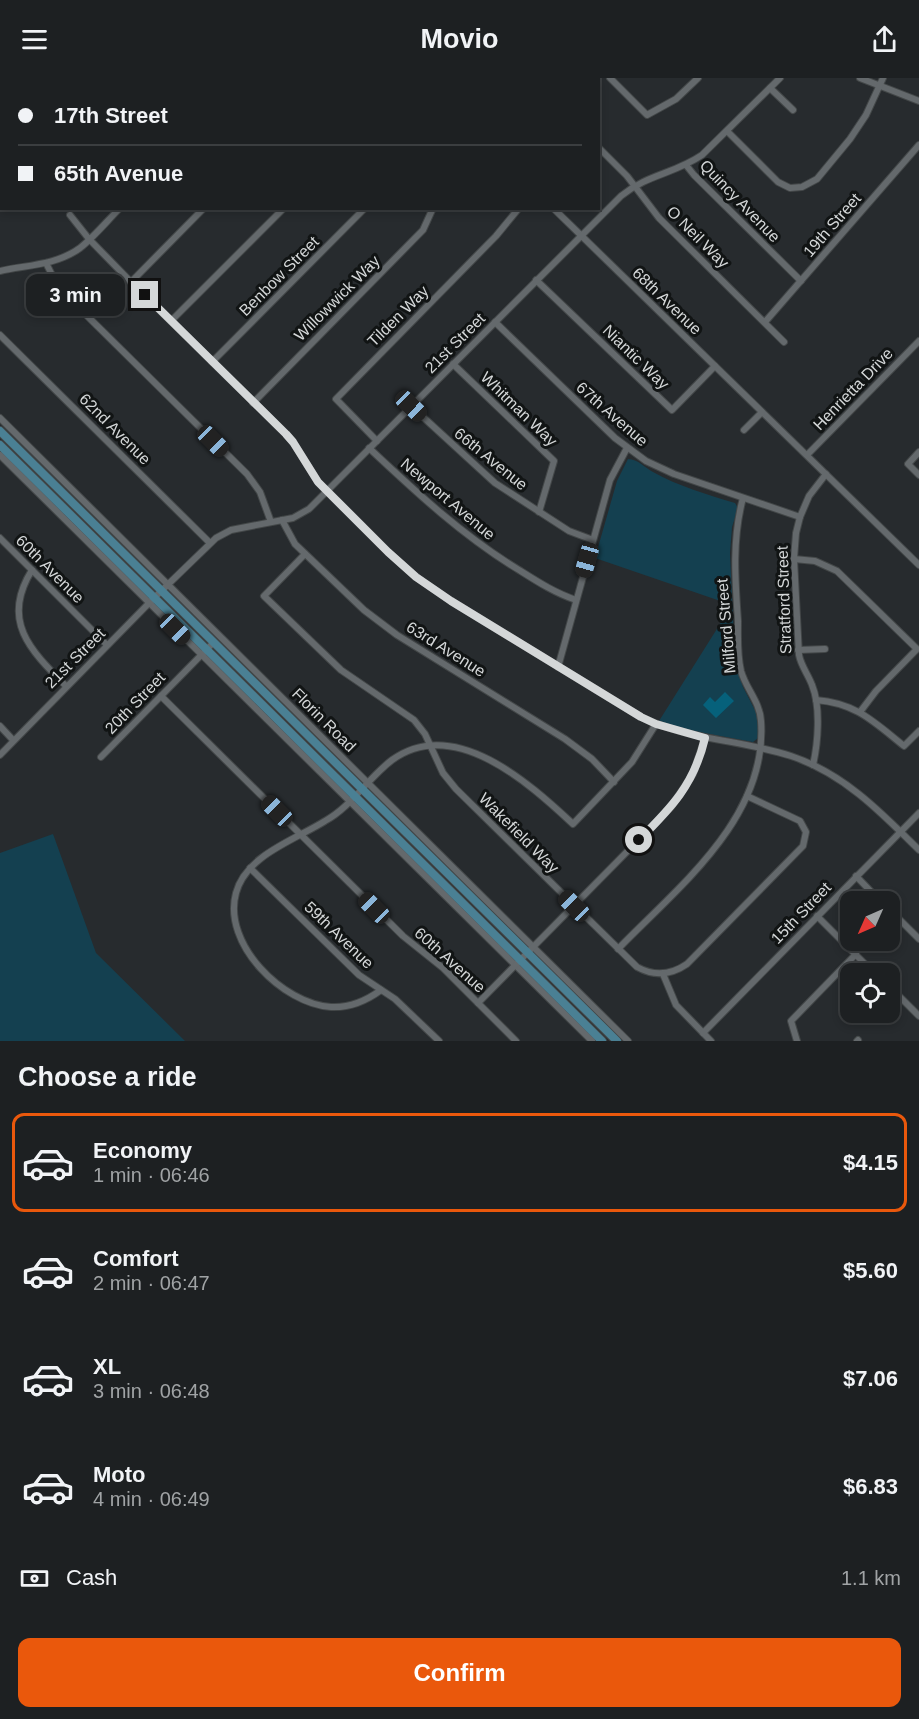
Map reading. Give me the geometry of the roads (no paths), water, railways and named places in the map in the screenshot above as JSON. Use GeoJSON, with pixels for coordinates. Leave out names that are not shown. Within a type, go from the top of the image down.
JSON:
{"type":"FeatureCollection","features":[{"type":"Feature","properties":{"kind":"main road","name":"Florin Road"},"geometry":{"type":"LineString","coordinates":[[0,431],[161,591],[365,786],[531,950],[617,1041]]}},
{"type":"Feature","properties":{"kind":"main road","name":"Florin Road"},"geometry":{"type":"LineString","coordinates":[[0,445],[151,600],[352,799],[518,963],[602,1041]]}},
{"type":"Feature","properties":{"kind":"street"},"geometry":{"type":"LineString","coordinates":[[610,78],[647,115],[676,99],[695,79]]}},
{"type":"Feature","properties":{"kind":"street","name":"21st Street"},"geometry":{"type":"LineString","coordinates":[[0,755],[151,600],[210,543],[231,530],[302,514],[327,492],[621,196],[650,177],[686,165],[702,155],[780,78]]}},
{"type":"Feature","properties":{"kind":"street"},"geometry":{"type":"LineString","coordinates":[[860,78],[919,101]]}},
{"type":"Feature","properties":{"kind":"street"},"geometry":{"type":"LineString","coordinates":[[727,131],[778,182],[790,188],[802,188],[817,179],[850,139],[866,115],[883,78]]}},
{"type":"Feature","properties":{"kind":"street"},"geometry":{"type":"LineString","coordinates":[[770,88],[793,110]]}},
{"type":"Feature","properties":{"kind":"street","name":"19th Street"},"geometry":{"type":"LineString","coordinates":[[765,322],[919,145]]}},
{"type":"Feature","properties":{"kind":"street","name":"O Neil Way"},"geometry":{"type":"LineString","coordinates":[[600,149],[627,176],[659,218],[784,342]]}},
{"type":"Feature","properties":{"kind":"street","name":"Quincy Avenue"},"geometry":{"type":"LineString","coordinates":[[686,165],[801,281]]}},
{"type":"Feature","properties":{"kind":"street"},"geometry":{"type":"LineString","coordinates":[[0,271],[46,263],[73,253],[118,210]]}},
{"type":"Feature","properties":{"kind":"street"},"geometry":{"type":"LineString","coordinates":[[131,282],[202,210]]}},
{"type":"Feature","properties":{"kind":"street"},"geometry":{"type":"LineString","coordinates":[[171,321],[282,210]]}},
{"type":"Feature","properties":{"kind":"street","name":"Benbow Street"},"geometry":{"type":"LineString","coordinates":[[212,362],[363,210]]}},
{"type":"Feature","properties":{"kind":"street","name":"Willowwick Way"},"geometry":{"type":"LineString","coordinates":[[253,403],[423,230],[432,210]]}},
{"type":"Feature","properties":{"kind":"street","name":"Tilden Way"},"geometry":{"type":"LineString","coordinates":[[377,441],[336,399],[496,236],[517,210]]}},
{"type":"Feature","properties":{"kind":"street","name":"68th Avenue"},"geometry":{"type":"LineString","coordinates":[[555,210],[919,565]]}},
{"type":"Feature","properties":{"kind":"street"},"geometry":{"type":"LineString","coordinates":[[70,215],[89,239],[131,282],[293,442],[312,474],[327,492],[416,577],[558,667],[656,724],[705,738],[790,756],[813,765],[855,790],[919,850]]}},
{"type":"Feature","properties":{"kind":"street"},"geometry":{"type":"LineString","coordinates":[[46,263],[64,293],[247,474],[260,492],[271,522]]}},
{"type":"Feature","properties":{"kind":"street","name":"Niantic Way"},"geometry":{"type":"LineString","coordinates":[[536,280],[672,410],[715,366]]}},
{"type":"Feature","properties":{"kind":"street","name":"67th Avenue"},"geometry":{"type":"LineString","coordinates":[[495,322],[627,448],[646,461],[674,474],[800,518]]}},
{"type":"Feature","properties":{"kind":"street","name":"62nd Avenue"},"geometry":{"type":"LineString","coordinates":[[0,335],[210,543]]}},
{"type":"Feature","properties":{"kind":"street","name":"Henrietta Drive"},"geometry":{"type":"LineString","coordinates":[[807,455],[919,341]]}},
{"type":"Feature","properties":{"kind":"street","name":"Whitman Way"},"geometry":{"type":"LineString","coordinates":[[453,364],[554,461],[539,512]]}},
{"type":"Feature","properties":{"kind":"street","name":"66th Avenue"},"geometry":{"type":"LineString","coordinates":[[411,406],[477,469],[508,493],[569,531],[593,540]]}},
{"type":"Feature","properties":{"kind":"street"},"geometry":{"type":"LineString","coordinates":[[744,430],[762,412]]}},
{"type":"Feature","properties":{"kind":"street","name":"Florin Road"},"geometry":{"type":"LineString","coordinates":[[0,418],[168,584],[365,786]]}},
{"type":"Feature","properties":{"kind":"street","name":"Newport Avenue"},"geometry":{"type":"LineString","coordinates":[[369,448],[434,509],[477,543],[551,590],[576,600]]}},
{"type":"Feature","properties":{"kind":"street"},"geometry":{"type":"LineString","coordinates":[[558,667],[610,480],[627,448]]}},
{"type":"Feature","properties":{"kind":"street"},"geometry":{"type":"LineString","coordinates":[[919,452],[908,464],[919,475]]}},
{"type":"Feature","properties":{"kind":"street","name":"Florin Road"},"geometry":{"type":"LineString","coordinates":[[0,455],[151,600]]}},
{"type":"Feature","properties":{"kind":"street","name":"Stratford Street"},"geometry":{"type":"LineString","coordinates":[[813,765],[818,740],[816,700],[812,685],[800,663],[798,650],[795,533],[809,496],[826,474]]}},
{"type":"Feature","properties":{"kind":"street","name":"Milford Street"},"geometry":{"type":"LineString","coordinates":[[618,949],[717,846],[735,820],[747,796],[760,749],[760,713],[743,678],[740,659],[734,558],[736,532],[743,498]]}},
{"type":"Feature","properties":{"kind":"street","name":"63rd Avenue"},"geometry":{"type":"LineString","coordinates":[[282,520],[290,536],[306,554],[349,597],[380,623],[565,739],[592,759],[614,782]]}},
{"type":"Feature","properties":{"kind":"street","name":"60th Avenue"},"geometry":{"type":"LineString","coordinates":[[0,538],[107,645]]}},
{"type":"Feature","properties":{"kind":"street","name":"Wakefield Way"},"geometry":{"type":"LineString","coordinates":[[306,554],[264,596],[328,658],[414,720],[431,744],[443,773],[456,789],[637,968],[663,974]]}},
{"type":"Feature","properties":{"kind":"street"},"geometry":{"type":"LineString","coordinates":[[794,559],[815,561],[837,572],[917,649],[876,691],[860,712]]}},
{"type":"Feature","properties":{"kind":"street"},"geometry":{"type":"LineString","coordinates":[[32,570],[24,582],[17,601],[19,629],[32,652],[66,686]]}},
{"type":"Feature","properties":{"kind":"street","name":"20th Street"},"geometry":{"type":"LineString","coordinates":[[101,758],[214,642]]}},
{"type":"Feature","properties":{"kind":"street"},"geometry":{"type":"LineString","coordinates":[[798,650],[825,649]]}},
{"type":"Feature","properties":{"kind":"street","name":"60th Avenue"},"geometry":{"type":"LineString","coordinates":[[161,696],[403,936],[443,968],[516,1041]]}},
{"type":"Feature","properties":{"kind":"street"},"geometry":{"type":"LineString","coordinates":[[816,700],[839,702],[860,712],[904,746],[919,731]]}},
{"type":"Feature","properties":{"kind":"street"},"geometry":{"type":"LineString","coordinates":[[381,990],[355,1004],[328,1007],[298,997],[270,978],[249,951],[235,919],[236,892],[250,868],[335,815],[395,758],[410,750],[431,744],[458,748],[504,768],[532,787],[573,824],[641,750],[656,724]]}},
{"type":"Feature","properties":{"kind":"street"},"geometry":{"type":"LineString","coordinates":[[0,726],[13,740]]}},
{"type":"Feature","properties":{"kind":"street"},"geometry":{"type":"LineString","coordinates":[[478,1003],[676,802],[693,774],[705,738]]}},
{"type":"Feature","properties":{"kind":"street"},"geometry":{"type":"LineString","coordinates":[[711,1041],[676,1005],[663,974],[675,971],[687,964],[806,842],[806,832],[800,821],[747,796]]}},
{"type":"Feature","properties":{"kind":"street","name":"15th Street"},"geometry":{"type":"LineString","coordinates":[[703,1033],[919,813]]}},
{"type":"Feature","properties":{"kind":"street","name":"59th Avenue"},"geometry":{"type":"LineString","coordinates":[[250,868],[352,969],[403,1005],[439,1041]]}},
{"type":"Feature","properties":{"kind":"street"},"geometry":{"type":"LineString","coordinates":[[856,876],[870,891]]}},
{"type":"Feature","properties":{"kind":"street"},"geometry":{"type":"LineString","coordinates":[[817,916],[865,963]]}},
{"type":"Feature","properties":{"kind":"street"},"geometry":{"type":"LineString","coordinates":[[900,919],[919,939]]}},
{"type":"Feature","properties":{"kind":"street","name":"Florin Road"},"geometry":{"type":"LineString","coordinates":[[531,950],[628,1041]]}},
{"type":"Feature","properties":{"kind":"street"},"geometry":{"type":"LineString","coordinates":[[797,1041],[791,1021],[856,954]]}},
{"type":"Feature","properties":{"kind":"street","name":"Florin Road"},"geometry":{"type":"LineString","coordinates":[[518,963],[592,1041]]}},
{"type":"Feature","properties":{"kind":"street"},"geometry":{"type":"LineString","coordinates":[[900,997],[919,1016]]}}]}
